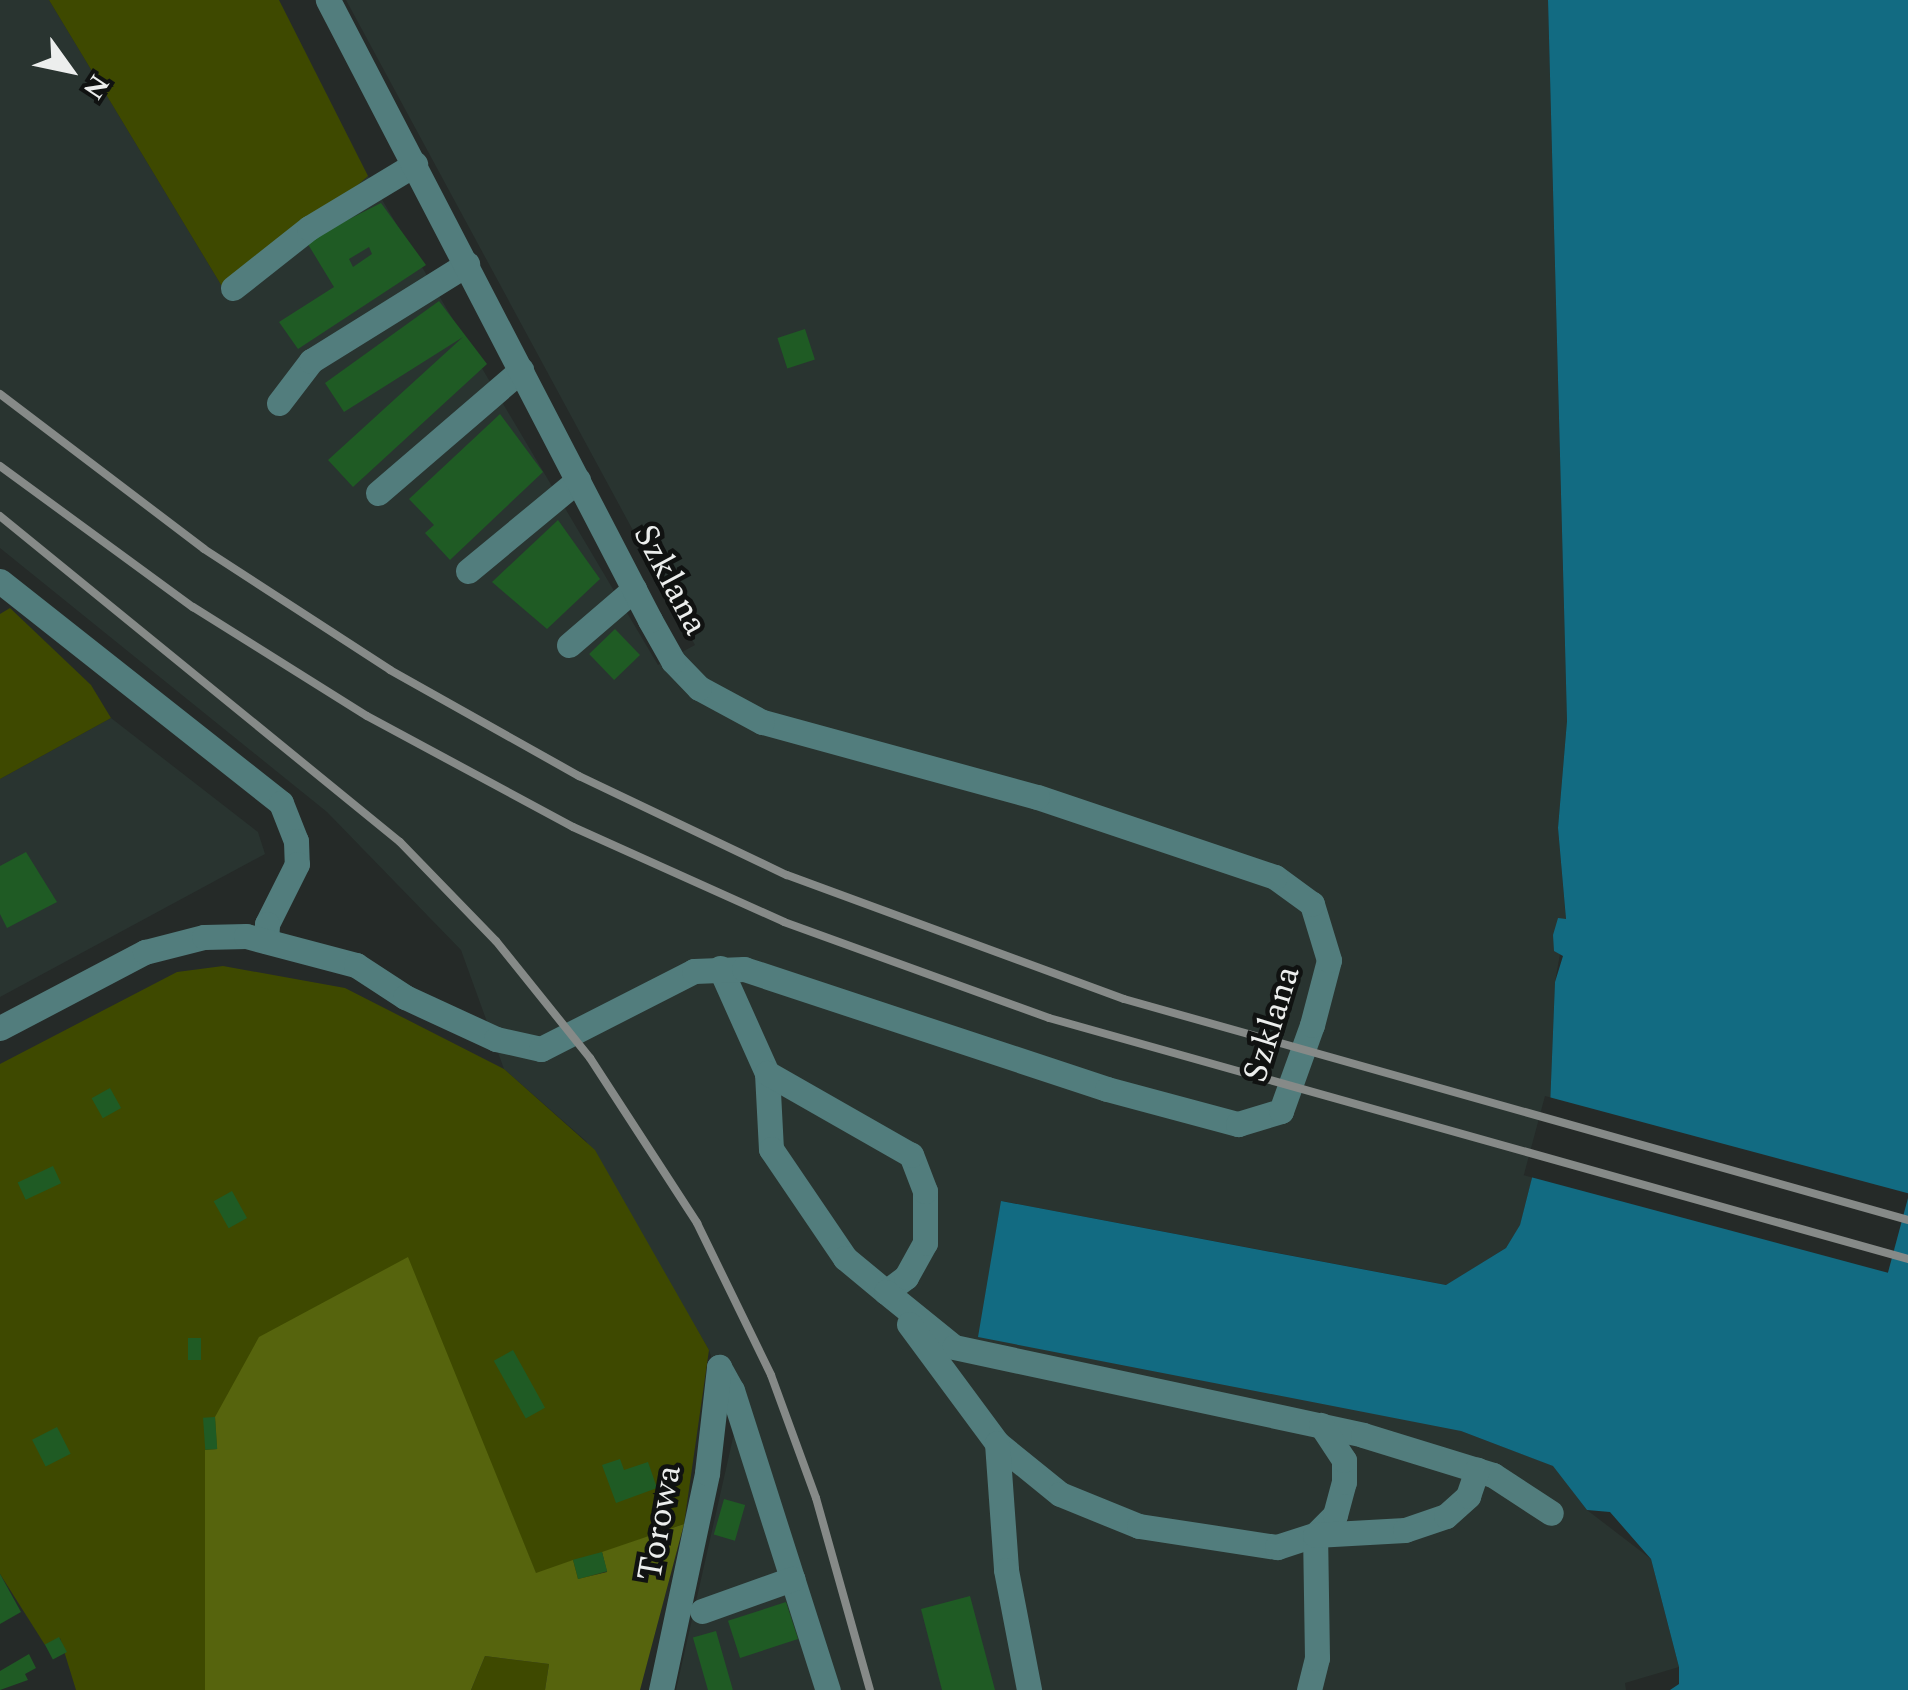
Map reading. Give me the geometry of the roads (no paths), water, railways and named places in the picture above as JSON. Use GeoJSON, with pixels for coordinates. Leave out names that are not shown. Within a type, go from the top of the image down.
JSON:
{"type":"FeatureCollection","features":[{"type":"Feature","properties":{"kind":"lane","name":"Szklana"},"geometry":{"type":"LineString","coordinates":[[0,1028],[145,952],[204,937],[266,941],[356,965],[436,1011],[496,1039],[540,1049],[575,1038],[650,991],[720,968],[774,975],[1107,1089],[1238,1124],[1281,1111],[1329,960],[1312,904],[1275,878],[1038,797],[731,709],[673,661],[328,0]]}},
{"type":"Feature","properties":{"kind":"lane"},"geometry":{"type":"LineString","coordinates":[[233,288],[309,228],[415,164]]}},
{"type":"Feature","properties":{"kind":"lane"},"geometry":{"type":"LineString","coordinates":[[280,402],[311,362],[467,264]]}},
{"type":"Feature","properties":{"kind":"lane"},"geometry":{"type":"LineString","coordinates":[[378,493],[521,370]]}},
{"type":"Feature","properties":{"kind":"lane"},"geometry":{"type":"LineString","coordinates":[[468,571],[578,480]]}},
{"type":"Feature","properties":{"kind":"lane"},"geometry":{"type":"LineString","coordinates":[[0,581],[281,802],[297,864],[267,924],[266,941]]}},
{"type":"Feature","properties":{"kind":"lane"},"geometry":{"type":"LineString","coordinates":[[569,645],[634,589]]}},
{"type":"Feature","properties":{"kind":"lane"},"geometry":{"type":"LineString","coordinates":[[720,968],[767,1074],[771,1149],[844,1258],[930,1333],[978,1356],[1321,1425],[1477,1470],[1552,1513]]}},
{"type":"Feature","properties":{"kind":"lane"},"geometry":{"type":"LineString","coordinates":[[767,1074],[911,1156],[925,1191],[925,1243],[906,1276],[886,1292]]}},
{"type":"Feature","properties":{"kind":"lane"},"geometry":{"type":"LineString","coordinates":[[886,1292],[997,1443],[1060,1494],[1139,1526],[1277,1547],[1315,1535],[1405,1530],[1446,1516],[1468,1496],[1477,1470]]}},
{"type":"Feature","properties":{"kind":"lane","name":"Torowa"},"geometry":{"type":"LineString","coordinates":[[661,1690],[704,1491],[719,1368],[732,1390],[792,1579]]}},
{"type":"Feature","properties":{"kind":"lane"},"geometry":{"type":"LineString","coordinates":[[1308,1690],[1317,1658],[1315,1535],[1335,1515],[1344,1482],[1344,1460],[1321,1425]]}},
{"type":"Feature","properties":{"kind":"lane"},"geometry":{"type":"LineString","coordinates":[[997,1443],[1006,1570],[1029,1690]]}},
{"type":"Feature","properties":{"kind":"lane"},"geometry":{"type":"LineString","coordinates":[[702,1611],[792,1579],[828,1690]]}},
{"type":"Feature","properties":{"kind":"water"},"geometry":{"type":"Polygon","coordinates":[[[1548,0],[1908,0],[1908,1690],[1670,1690],[1679,1684],[1679,1667],[1651,1559],[1610,1512],[1587,1510],[1553,1466],[1461,1431],[978,1337],[1001,1201],[1446,1285],[1506,1248],[1520,1225],[1550,1107],[1555,982],[1563,956],[1554,951],[1553,935],[1558,918],[1566,919],[1558,828],[1567,721],[1548,0]]]}},
{"type":"Feature","properties":{"kind":"railway"},"geometry":{"type":"LineString","coordinates":[[0,394],[204,549],[390,670],[579,776],[787,875],[1124,999],[1908,1220]]}},
{"type":"Feature","properties":{"kind":"railway"},"geometry":{"type":"LineString","coordinates":[[0,466],[193,607],[367,716],[573,827],[784,922],[1049,1018],[1908,1259]]}},
{"type":"Feature","properties":{"kind":"railway"},"geometry":{"type":"LineString","coordinates":[[0,516],[400,842],[496,941],[590,1058],[697,1223],[771,1375],[816,1498],[870,1690]]}}]}
